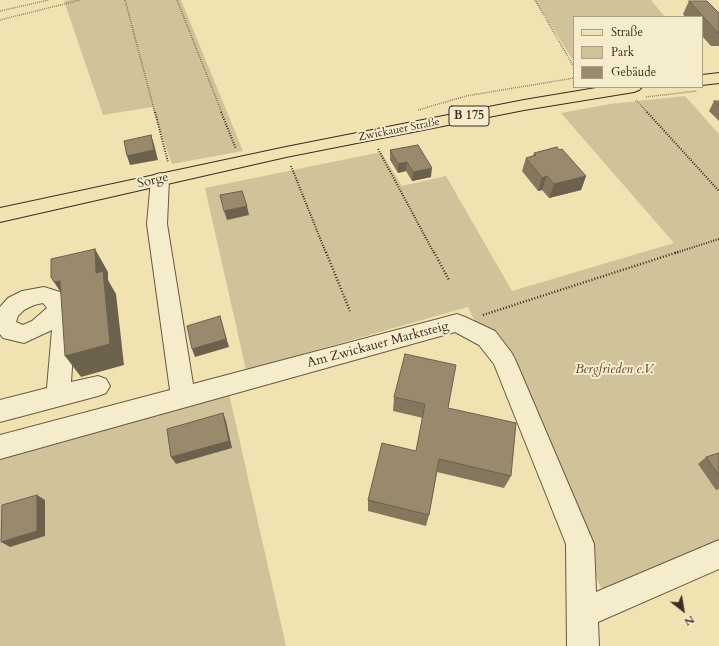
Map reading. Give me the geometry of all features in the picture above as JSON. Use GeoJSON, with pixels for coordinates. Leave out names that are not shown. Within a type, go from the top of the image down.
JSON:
{"type":"FeatureCollection","features":[{"type":"Feature","properties":{"kind":"main road"},"geometry":{"type":"LineString","coordinates":[[703,80],[719,78]]}},
{"type":"Feature","properties":{"kind":"main road","name":"Zwickauer Straße"},"geometry":{"type":"LineString","coordinates":[[306,148],[524,105],[629,88]]}},
{"type":"Feature","properties":{"kind":"main road","name":"Sorge"},"geometry":{"type":"LineString","coordinates":[[0,215],[306,148]]}},
{"type":"Feature","properties":{"kind":"street"},"geometry":{"type":"LineString","coordinates":[[166,178],[157,224],[183,397]]}},
{"type":"Feature","properties":{"kind":"street"},"geometry":{"type":"LineString","coordinates":[[58,396],[64,323],[59,309]]}},
{"type":"Feature","properties":{"kind":"street","name":"Am Zwickauer Marktsteig"},"geometry":{"type":"LineString","coordinates":[[0,447],[457,323],[487,338],[503,359],[580,544],[583,646]]}},
{"type":"Feature","properties":{"kind":"street"},"geometry":{"type":"LineString","coordinates":[[0,412],[98,386]]}},
{"type":"Feature","properties":{"kind":"street"},"geometry":{"type":"LineString","coordinates":[[582,613],[719,554]]}},
{"type":"Feature","properties":{"kind":"path"},"geometry":{"type":"LineString","coordinates":[[0,11],[49,0]]}},
{"type":"Feature","properties":{"kind":"path"},"geometry":{"type":"LineString","coordinates":[[0,20],[80,0]]}},
{"type":"Feature","properties":{"kind":"path"},"geometry":{"type":"LineString","coordinates":[[125,0],[166,178]]}},
{"type":"Feature","properties":{"kind":"path"},"geometry":{"type":"LineString","coordinates":[[176,0],[242,162]]}},
{"type":"Feature","properties":{"kind":"path"},"geometry":{"type":"LineString","coordinates":[[535,0],[573,65]]}},
{"type":"Feature","properties":{"kind":"path"},"geometry":{"type":"LineString","coordinates":[[629,88],[719,191]]}},
{"type":"Feature","properties":{"kind":"path"},"geometry":{"type":"LineString","coordinates":[[378,149],[449,280]]}},
{"type":"Feature","properties":{"kind":"path"},"geometry":{"type":"LineString","coordinates":[[286,152],[350,311]]}},
{"type":"Feature","properties":{"kind":"path"},"geometry":{"type":"LineString","coordinates":[[457,323],[719,239]]}},
{"type":"Feature","properties":{"kind":"green space"},"geometry":{"type":"Polygon","coordinates":[[[181,0],[243,151],[172,164],[152,107],[103,115],[64,1],[181,0]]]}},
{"type":"Feature","properties":{"kind":"green space"},"geometry":{"type":"Polygon","coordinates":[[[535,0],[651,0],[664,16],[573,16],[573,60],[535,0]]]}},
{"type":"Feature","properties":{"kind":"green space","name":"Bergfrieden e.V."},"geometry":{"type":"Polygon","coordinates":[[[685,96],[719,134],[719,544],[603,592],[468,307],[246,370],[205,188],[381,152],[402,186],[446,176],[512,291],[674,243],[561,113],[610,104],[685,96]]]}},
{"type":"Feature","properties":{"kind":"green space"},"geometry":{"type":"Polygon","coordinates":[[[225,376],[286,646],[0,646],[0,437],[225,376]]]}},
{"type":"Feature","properties":{"kind":"building"},"geometry":{"type":"Polygon","coordinates":[[[689,1],[707,1],[719,13],[719,33],[718,33],[689,1]]]}},
{"type":"Feature","properties":{"kind":"building"},"geometry":{"type":"Polygon","coordinates":[[[714,101],[719,101],[719,106],[714,101]]]}},
{"type":"Feature","properties":{"kind":"building"},"geometry":{"type":"Polygon","coordinates":[[[151,135],[154,150],[127,156],[124,141],[151,135]]]}},
{"type":"Feature","properties":{"kind":"building"},"geometry":{"type":"Polygon","coordinates":[[[418,145],[432,168],[413,172],[407,162],[398,164],[390,150],[418,145]]]}},
{"type":"Feature","properties":{"kind":"building"},"geometry":{"type":"Polygon","coordinates":[[[557,147],[559,150],[562,149],[586,176],[554,184],[547,176],[542,178],[526,158],[536,155],[534,153],[557,147]]]}},
{"type":"Feature","properties":{"kind":"building"},"geometry":{"type":"Polygon","coordinates":[[[242,191],[247,206],[224,211],[220,195],[242,191]]]}},
{"type":"Feature","properties":{"kind":"building"},"geometry":{"type":"Polygon","coordinates":[[[95,249],[96,273],[103,271],[110,344],[65,356],[60,281],[54,282],[51,277],[51,259],[95,249]]]}},
{"type":"Feature","properties":{"kind":"building"},"geometry":{"type":"Polygon","coordinates":[[[220,316],[226,339],[192,349],[187,326],[220,316]]]}},
{"type":"Feature","properties":{"kind":"building"},"geometry":{"type":"Polygon","coordinates":[[[405,354],[456,365],[448,408],[516,423],[511,476],[439,459],[429,515],[368,500],[382,443],[416,451],[425,404],[394,397],[405,354]]]}},
{"type":"Feature","properties":{"kind":"building"},"geometry":{"type":"Polygon","coordinates":[[[223,413],[229,441],[171,457],[167,429],[223,413]]]}},
{"type":"Feature","properties":{"kind":"building"},"geometry":{"type":"Polygon","coordinates":[[[719,453],[719,475],[706,457],[719,453]]]}},
{"type":"Feature","properties":{"kind":"building"},"geometry":{"type":"Polygon","coordinates":[[[37,495],[37,531],[1,542],[2,505],[37,495]]]}}]}
